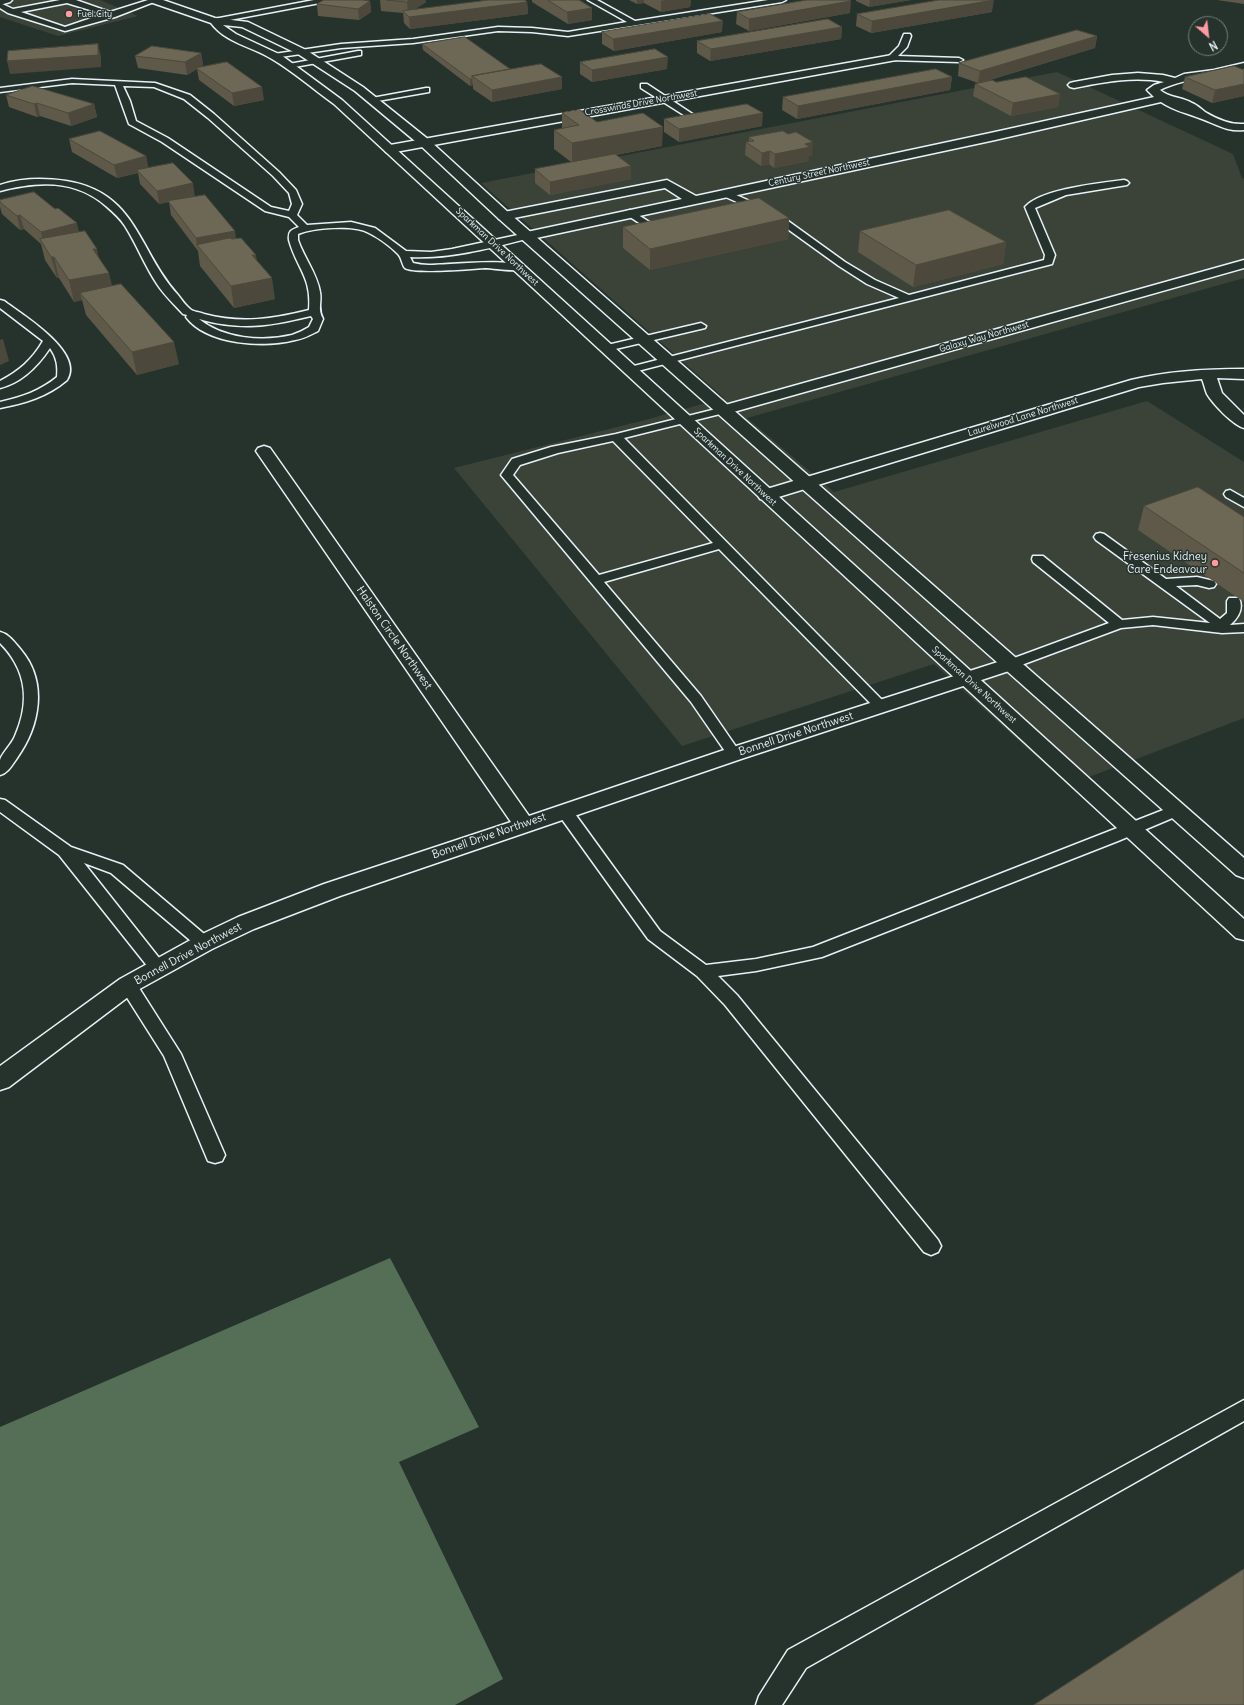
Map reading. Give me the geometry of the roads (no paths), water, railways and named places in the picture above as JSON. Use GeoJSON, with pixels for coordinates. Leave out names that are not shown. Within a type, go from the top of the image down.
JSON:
{"type":"FeatureCollection","features":[{"type":"Feature","properties":{"kind":"street"},"geometry":{"type":"LineString","coordinates":[[0,2],[7,0]]}},
{"type":"Feature","properties":{"kind":"street","name":"Sparkman Drive Northwest"},"geometry":{"type":"LineString","coordinates":[[154,0],[214,20],[244,24],[302,52],[359,89],[425,143],[504,216],[1244,870]]}},
{"type":"Feature","properties":{"kind":"street","name":"Sparkman Drive Northwest"},"geometry":{"type":"LineString","coordinates":[[214,20],[219,29],[274,56],[303,74],[338,102],[1244,932]]}},
{"type":"Feature","properties":{"kind":"street","name":"Crosswinds Drive Northwest"},"geometry":{"type":"LineString","coordinates":[[390,149],[892,58]]}},
{"type":"Feature","properties":{"kind":"street"},"geometry":{"type":"LineString","coordinates":[[1074,84],[1116,77],[1149,76],[1192,82],[1207,78],[1214,73],[1244,66]]}},
{"type":"Feature","properties":{"kind":"street"},"geometry":{"type":"LineString","coordinates":[[1178,81],[1158,86],[1153,90],[1169,103],[1186,111],[1201,114],[1226,126],[1237,128],[1244,127]]}},
{"type":"Feature","properties":{"kind":"street","name":"Century Street Northwest"},"geometry":{"type":"LineString","coordinates":[[527,236],[1111,111],[1164,98]]}},
{"type":"Feature","properties":{"kind":"street"},"geometry":{"type":"LineString","coordinates":[[504,216],[667,184],[693,200]]}},
{"type":"Feature","properties":{"kind":"street","name":"Galaxy Way Northwest"},"geometry":{"type":"LineString","coordinates":[[724,410],[1244,264]]}},
{"type":"Feature","properties":{"kind":"street","name":"Laurelwood Lane Northwest"},"geometry":{"type":"LineString","coordinates":[[766,494],[1136,383],[1157,378],[1244,374]]}},
{"type":"Feature","properties":{"kind":"street"},"geometry":{"type":"LineString","coordinates":[[1208,375],[1215,394],[1231,412],[1244,423]]}},
{"type":"Feature","properties":{"kind":"street","name":"Halston Circle Northwest"},"geometry":{"type":"LineString","coordinates":[[264,451],[524,825]]}},
{"type":"Feature","properties":{"kind":"street","name":"Bonnell Drive Northwest"},"geometry":{"type":"LineString","coordinates":[[0,1080],[128,985],[204,943],[246,923],[332,890],[564,811],[1011,664]]}},
{"type":"Feature","properties":{"kind":"lane"},"geometry":{"type":"LineString","coordinates":[[0,6],[65,29],[112,15],[154,0]]}},
{"type":"Feature","properties":{"kind":"lane"},"geometry":{"type":"LineString","coordinates":[[214,20],[325,0]]}},
{"type":"Feature","properties":{"kind":"lane"},"geometry":{"type":"LineString","coordinates":[[592,0],[633,23]]}},
{"type":"Feature","properties":{"kind":"lane"},"geometry":{"type":"LineString","coordinates":[[290,66],[413,41],[498,29],[532,30],[568,34],[782,0]]}},
{"type":"Feature","properties":{"kind":"lane"},"geometry":{"type":"LineString","coordinates":[[11,11],[70,1],[112,15]]}},
{"type":"Feature","properties":{"kind":"lane"},"geometry":{"type":"LineString","coordinates":[[712,3],[723,9]]}},
{"type":"Feature","properties":{"kind":"lane"},"geometry":{"type":"LineString","coordinates":[[892,58],[903,47],[907,36]]}},
{"type":"Feature","properties":{"kind":"lane"},"geometry":{"type":"LineString","coordinates":[[274,56],[341,46],[413,41]]}},
{"type":"Feature","properties":{"kind":"lane"},"geometry":{"type":"LineString","coordinates":[[892,58],[959,60]]}},
{"type":"Feature","properties":{"kind":"lane"},"geometry":{"type":"LineString","coordinates":[[0,90],[72,81],[155,85],[186,97],[211,116],[276,174],[293,192],[297,204],[292,215]]}},
{"type":"Feature","properties":{"kind":"lane"},"geometry":{"type":"LineString","coordinates":[[118,83],[126,101],[132,122],[165,140],[268,209],[292,215],[305,228]]}},
{"type":"Feature","properties":{"kind":"lane"},"geometry":{"type":"LineString","coordinates":[[644,86],[690,115]]}},
{"type":"Feature","properties":{"kind":"lane"},"geometry":{"type":"LineString","coordinates":[[372,100],[426,90]]}},
{"type":"Feature","properties":{"kind":"lane"},"geometry":{"type":"LineString","coordinates":[[0,188],[10,185],[48,181],[80,186],[100,196],[120,214],[128,224],[162,284],[198,325],[219,335],[254,341],[292,338],[314,329],[318,319],[314,312],[316,293],[308,271],[292,239],[293,233],[305,228],[351,225],[372,230],[404,254],[409,266],[428,268],[492,265],[520,268]]}},
{"type":"Feature","properties":{"kind":"lane"},"geometry":{"type":"LineString","coordinates":[[630,370],[1049,262],[1050,255],[1030,207],[1041,200],[1085,188],[1124,183]]}},
{"type":"Feature","properties":{"kind":"lane"},"geometry":{"type":"LineString","coordinates":[[724,193],[774,215],[842,264],[871,282],[908,298]]}},
{"type":"Feature","properties":{"kind":"lane"},"geometry":{"type":"LineString","coordinates":[[630,213],[653,228]]}},
{"type":"Feature","properties":{"kind":"lane"},"geometry":{"type":"LineString","coordinates":[[404,254],[431,255],[527,236]]}},
{"type":"Feature","properties":{"kind":"lane"},"geometry":{"type":"LineString","coordinates":[[0,302],[35,327],[55,348],[63,362],[63,378],[50,390],[31,398],[0,405]]}},
{"type":"Feature","properties":{"kind":"lane"},"geometry":{"type":"LineString","coordinates":[[187,312],[222,322],[249,323],[280,320],[314,312]]}},
{"type":"Feature","properties":{"kind":"lane"},"geometry":{"type":"LineString","coordinates":[[607,348],[701,326]]}},
{"type":"Feature","properties":{"kind":"lane"},"geometry":{"type":"LineString","coordinates":[[0,385],[20,376],[40,358],[48,341]]}},
{"type":"Feature","properties":{"kind":"lane"},"geometry":{"type":"LineString","coordinates":[[724,410],[616,437],[555,450],[516,462],[507,475],[696,699],[734,754]]}},
{"type":"Feature","properties":{"kind":"lane"},"geometry":{"type":"LineString","coordinates":[[616,437],[880,706]]}},
{"type":"Feature","properties":{"kind":"lane"},"geometry":{"type":"LineString","coordinates":[[1230,494],[1244,503]]}},
{"type":"Feature","properties":{"kind":"lane"},"geometry":{"type":"LineString","coordinates":[[1100,537],[1224,627]]}},
{"type":"Feature","properties":{"kind":"lane"},"geometry":{"type":"LineString","coordinates":[[596,580],[721,544]]}},
{"type":"Feature","properties":{"kind":"lane"},"geometry":{"type":"LineString","coordinates":[[1038,559],[1119,624]]}},
{"type":"Feature","properties":{"kind":"lane"},"geometry":{"type":"LineString","coordinates":[[1164,583],[1197,581],[1209,584]]}},
{"type":"Feature","properties":{"kind":"lane"},"geometry":{"type":"LineString","coordinates":[[1224,627],[1234,614],[1236,608],[1234,601]]}},
{"type":"Feature","properties":{"kind":"lane"},"geometry":{"type":"LineString","coordinates":[[1011,664],[1119,624],[1154,621],[1244,628]]}},
{"type":"Feature","properties":{"kind":"lane"},"geometry":{"type":"LineString","coordinates":[[0,636],[21,659],[28,677],[32,702],[27,727],[17,748],[0,770]]}},
{"type":"Feature","properties":{"kind":"lane"},"geometry":{"type":"LineString","coordinates":[[0,804],[65,851],[158,968]]}},
{"type":"Feature","properties":{"kind":"lane"},"geometry":{"type":"LineString","coordinates":[[704,972],[756,965],[816,952],[1112,837],[1130,828],[1176,810]]}},
{"type":"Feature","properties":{"kind":"lane"},"geometry":{"type":"LineString","coordinates":[[564,811],[614,882],[654,935],[704,972],[731,1000],[931,1246]]}},
{"type":"Feature","properties":{"kind":"lane"},"geometry":{"type":"LineString","coordinates":[[65,851],[117,869],[204,943]]}},
{"type":"Feature","properties":{"kind":"lane"},"geometry":{"type":"LineString","coordinates":[[128,985],[172,1054],[215,1155]]}},
{"type":"Feature","properties":{"kind":"lane"},"geometry":{"type":"LineString","coordinates":[[768,1705],[797,1659],[1244,1410]]}},
{"type":"Feature","properties":{"kind":"place","name":"Fuel City"},"geometry":{"type":"Point","coordinates":[69,14]}},
{"type":"Feature","properties":{"kind":"place","name":"Fresenius Kidney Care Endeavour"},"geometry":{"type":"Point","coordinates":[1215,563]}}]}
